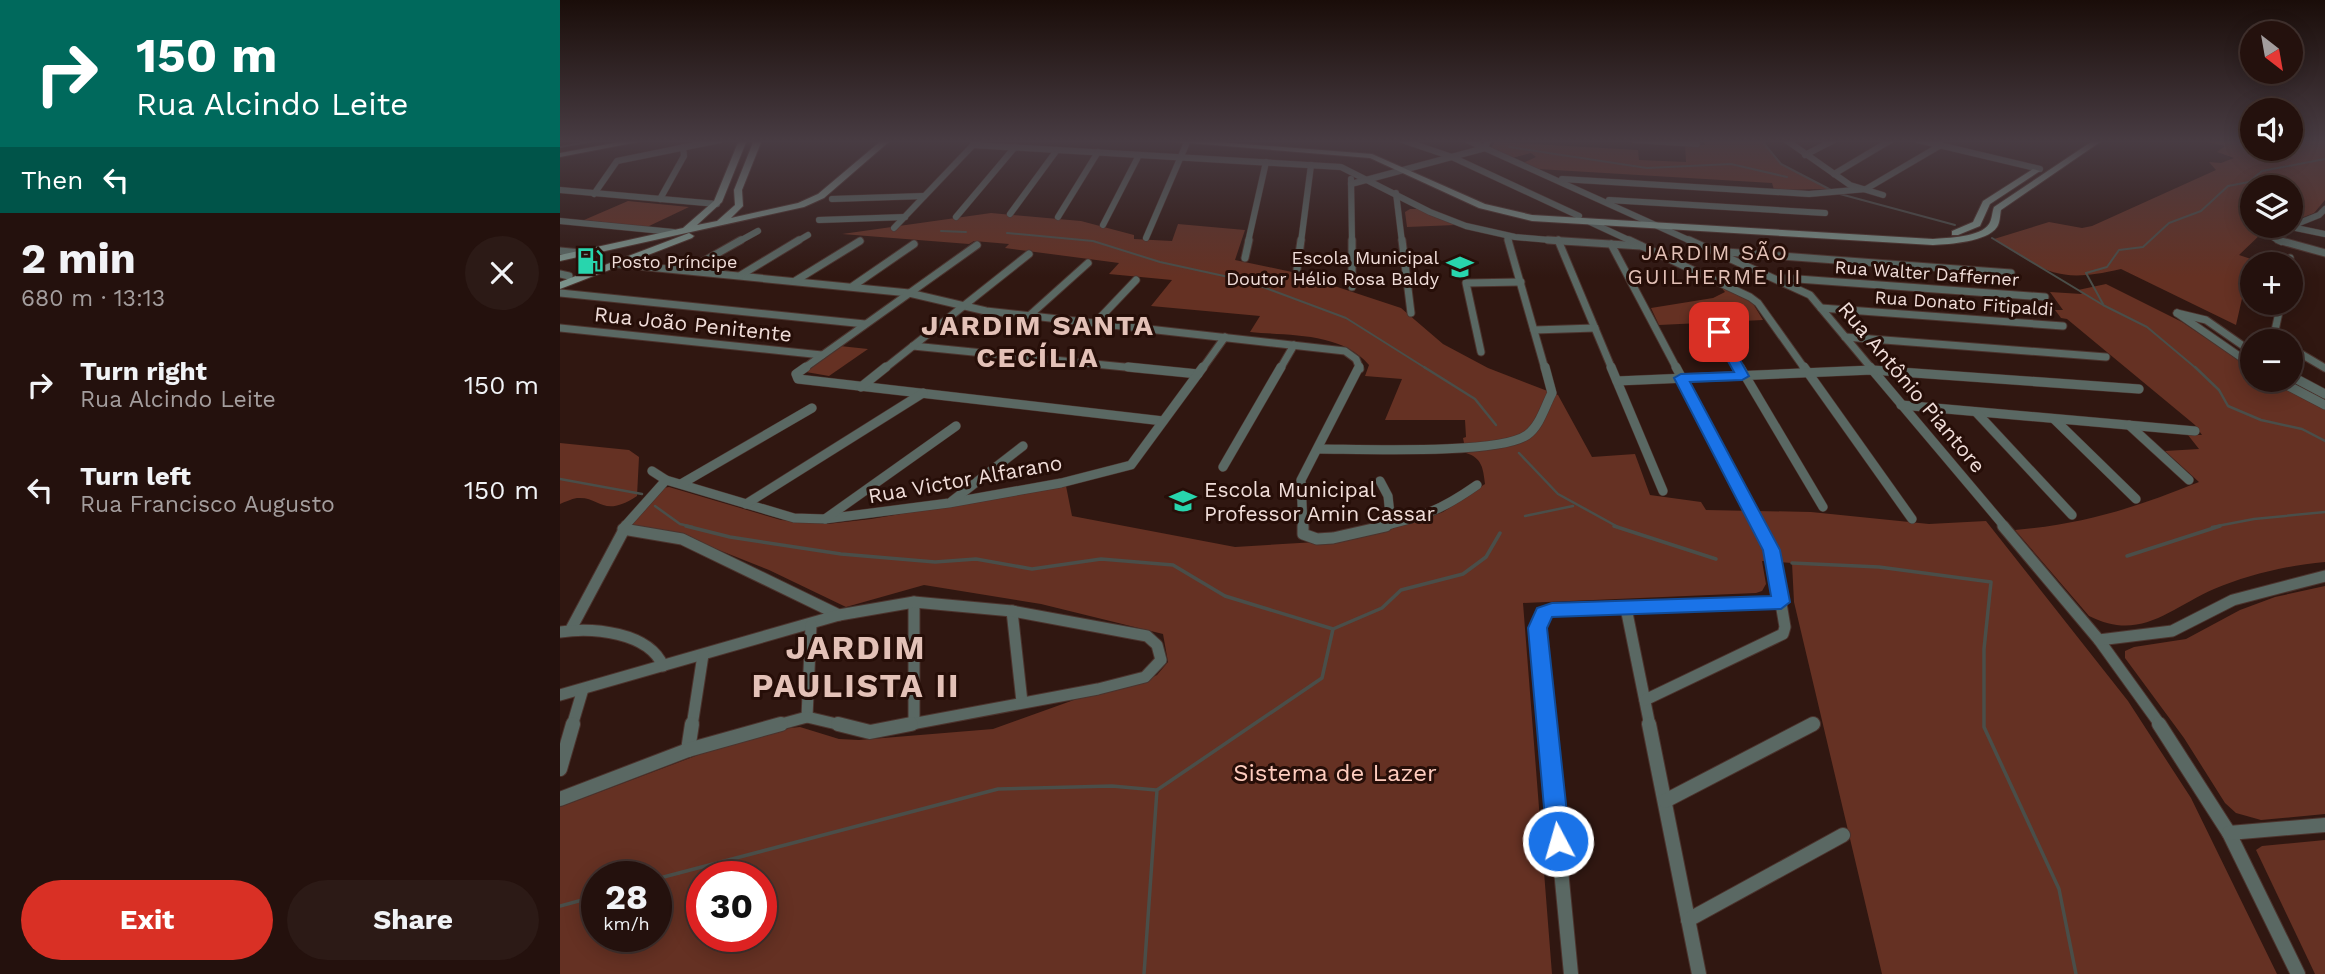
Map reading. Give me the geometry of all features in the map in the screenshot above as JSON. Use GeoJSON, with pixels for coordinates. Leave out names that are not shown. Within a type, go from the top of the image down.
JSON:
{"type":"FeatureCollection","features":[{"type":"Feature","properties":{"kind":"main road"},"geometry":{"type":"LineString","coordinates":[[563,277],[678,232],[719,201],[725,185]]}},
{"type":"Feature","properties":{"kind":"main road"},"geometry":{"type":"LineString","coordinates":[[560,285],[716,224],[739,206],[740,185]]}},
{"type":"Feature","properties":{"kind":"main road"},"geometry":{"type":"LineString","coordinates":[[560,258],[788,209],[821,196],[833,185]]}},
{"type":"Feature","properties":{"kind":"main road"},"geometry":{"type":"LineString","coordinates":[[1443,185],[1498,211],[1532,218],[1570,215],[1590,222],[1626,225],[1942,242],[1975,236],[1994,225],[1997,209],[2032,185]]}},
{"type":"Feature","properties":{"kind":"main road"},"geometry":{"type":"LineString","coordinates":[[1456,185],[1495,205],[1544,214],[1904,237],[1962,232],[1976,224],[1986,204],[2015,185]]}},
{"type":"Feature","properties":{"kind":"main road"},"geometry":{"type":"LineString","coordinates":[[1614,218],[1623,213],[1622,206]]}},
{"type":"Feature","properties":{"kind":"main road"},"geometry":{"type":"LineString","coordinates":[[563,277],[587,275]]}},
{"type":"Feature","properties":{"kind":"street"},"geometry":{"type":"LineString","coordinates":[[660,200],[668,185]]}},
{"type":"Feature","properties":{"kind":"street"},"geometry":{"type":"LineString","coordinates":[[894,228],[934,185]]}},
{"type":"Feature","properties":{"kind":"street"},"geometry":{"type":"LineString","coordinates":[[956,217],[983,185]]}},
{"type":"Feature","properties":{"kind":"street"},"geometry":{"type":"LineString","coordinates":[[1010,214],[1031,185]]}},
{"type":"Feature","properties":{"kind":"street"},"geometry":{"type":"LineString","coordinates":[[1058,217],[1077,185]]}},
{"type":"Feature","properties":{"kind":"street"},"geometry":{"type":"LineString","coordinates":[[1103,225],[1123,185]]}},
{"type":"Feature","properties":{"kind":"street"},"geometry":{"type":"LineString","coordinates":[[1146,238],[1168,185]]}},
{"type":"Feature","properties":{"kind":"street"},"geometry":{"type":"LineString","coordinates":[[1245,258],[1261,185]]}},
{"type":"Feature","properties":{"kind":"street"},"geometry":{"type":"LineString","coordinates":[[1297,269],[1308,185]]}},
{"type":"Feature","properties":{"kind":"street"},"geometry":{"type":"LineString","coordinates":[[1351,185],[1352,287]]}},
{"type":"Feature","properties":{"kind":"street"},"geometry":{"type":"LineString","coordinates":[[1383,185],[1420,206],[1466,226],[1507,236],[1641,246]]}},
{"type":"Feature","properties":{"kind":"street"},"geometry":{"type":"LineString","coordinates":[[1510,185],[1570,215]]}},
{"type":"Feature","properties":{"kind":"street"},"geometry":{"type":"LineString","coordinates":[[1659,185],[1809,194],[1866,189],[1883,195]]}},
{"type":"Feature","properties":{"kind":"street"},"geometry":{"type":"LineString","coordinates":[[1843,185],[1846,189]]}},
{"type":"Feature","properties":{"kind":"street"},"geometry":{"type":"LineString","coordinates":[[1866,189],[1872,185]]}},
{"type":"Feature","properties":{"kind":"street"},"geometry":{"type":"LineString","coordinates":[[575,193],[601,186]]}},
{"type":"Feature","properties":{"kind":"street"},"geometry":{"type":"LineString","coordinates":[[594,194],[601,186]]}},
{"type":"Feature","properties":{"kind":"street"},"geometry":{"type":"LineString","coordinates":[[1570,186],[1622,206],[1825,213]]}},
{"type":"Feature","properties":{"kind":"street"},"geometry":{"type":"LineString","coordinates":[[560,190],[700,203],[719,201]]}},
{"type":"Feature","properties":{"kind":"street"},"geometry":{"type":"LineString","coordinates":[[1396,193],[1411,313]]}},
{"type":"Feature","properties":{"kind":"street"},"geometry":{"type":"LineString","coordinates":[[832,199],[924,196]]}},
{"type":"Feature","properties":{"kind":"street"},"geometry":{"type":"LineString","coordinates":[[1398,212],[1420,206]]}},
{"type":"Feature","properties":{"kind":"street","name":"Rua Antônio Piantore"},"geometry":{"type":"LineString","coordinates":[[1622,206],[1800,288],[1821,308],[2099,640],[2171,738],[2229,833],[2298,974]]}},
{"type":"Feature","properties":{"kind":"street"},"geometry":{"type":"LineString","coordinates":[[2303,222],[2322,216],[2325,209]]}},
{"type":"Feature","properties":{"kind":"street"},"geometry":{"type":"LineString","coordinates":[[819,220],[905,217]]}},
{"type":"Feature","properties":{"kind":"street"},"geometry":{"type":"LineString","coordinates":[[560,221],[678,232]]}},
{"type":"Feature","properties":{"kind":"street"},"geometry":{"type":"LineString","coordinates":[[1590,222],[1750,297],[1912,519]]}},
{"type":"Feature","properties":{"kind":"street"},"geometry":{"type":"LineString","coordinates":[[1614,233],[1613,228],[1626,225]]}},
{"type":"Feature","properties":{"kind":"street"},"geometry":{"type":"LineString","coordinates":[[2303,228],[2323,234]]}},
{"type":"Feature","properties":{"kind":"street"},"geometry":{"type":"LineString","coordinates":[[1683,236],[1684,232],[1696,229]]}},
{"type":"Feature","properties":{"kind":"street"},"geometry":{"type":"LineString","coordinates":[[687,270],[758,231]]}},
{"type":"Feature","properties":{"kind":"street"},"geometry":{"type":"LineString","coordinates":[[741,275],[808,235]]}},
{"type":"Feature","properties":{"kind":"street"},"geometry":{"type":"LineString","coordinates":[[1318,449],[1502,443],[1528,434],[1552,393],[1507,236]]}},
{"type":"Feature","properties":{"kind":"street"},"geometry":{"type":"LineString","coordinates":[[2273,238],[2325,253]]}},
{"type":"Feature","properties":{"kind":"street"},"geometry":{"type":"LineString","coordinates":[[1558,240],[1663,491]]}},
{"type":"Feature","properties":{"kind":"street"},"geometry":{"type":"LineString","coordinates":[[795,281],[860,241]]}},
{"type":"Feature","properties":{"kind":"street"},"geometry":{"type":"LineString","coordinates":[[853,286],[914,244]]}},
{"type":"Feature","properties":{"kind":"street"},"geometry":{"type":"LineString","coordinates":[[1611,244],[1772,550],[1785,627],[1783,634],[1645,700]]}},
{"type":"Feature","properties":{"kind":"street"},"geometry":{"type":"LineString","coordinates":[[977,245],[796,374],[798,379],[1163,421]]}},
{"type":"Feature","properties":{"kind":"street"},"geometry":{"type":"LineString","coordinates":[[560,251],[582,253]]}},
{"type":"Feature","properties":{"kind":"street"},"geometry":{"type":"LineString","coordinates":[[1718,251],[2011,273]]}},
{"type":"Feature","properties":{"kind":"street"},"geometry":{"type":"LineString","coordinates":[[1741,262],[1744,253]]}},
{"type":"Feature","properties":{"kind":"street"},"geometry":{"type":"LineString","coordinates":[[861,387],[1029,254]]}},
{"type":"Feature","properties":{"kind":"street"},"geometry":{"type":"LineString","coordinates":[[1030,315],[1088,263]]}},
{"type":"Feature","properties":{"kind":"street"},"geometry":{"type":"LineString","coordinates":[[617,264],[853,286],[909,293],[961,307],[1345,352],[1356,359],[1360,370],[1301,480],[1303,534],[1317,539],[1333,538],[1427,516],[1448,506],[1477,485]]}},
{"type":"Feature","properties":{"kind":"street","name":"Rua Walter Dafferner"},"geometry":{"type":"LineString","coordinates":[[1777,278],[2045,298]]}},
{"type":"Feature","properties":{"kind":"street"},"geometry":{"type":"LineString","coordinates":[[1096,322],[1136,279]]}},
{"type":"Feature","properties":{"kind":"street","name":"Rua Walter Dafferner"},"geometry":{"type":"LineString","coordinates":[[1800,288],[1807,280]]}},
{"type":"Feature","properties":{"kind":"street"},"geometry":{"type":"LineString","coordinates":[[1481,352],[1466,284],[1521,282]]}},
{"type":"Feature","properties":{"kind":"street"},"geometry":{"type":"LineString","coordinates":[[560,293],[865,324]]}},
{"type":"Feature","properties":{"kind":"street","name":"Rua Donato Fitipaldi"},"geometry":{"type":"LineString","coordinates":[[1821,308],[2063,326]]}},
{"type":"Feature","properties":{"kind":"street"},"geometry":{"type":"LineString","coordinates":[[2240,344],[2198,316],[2188,312],[2177,313],[2240,357]]}},
{"type":"Feature","properties":{"kind":"street","name":"Rua João Penitente"},"geometry":{"type":"LineString","coordinates":[[560,328],[822,355]]}},
{"type":"Feature","properties":{"kind":"street"},"geometry":{"type":"LineString","coordinates":[[1534,330],[1595,328]]}},
{"type":"Feature","properties":{"kind":"street"},"geometry":{"type":"LineString","coordinates":[[1719,332],[1742,376],[1823,508]]}},
{"type":"Feature","properties":{"kind":"street","name":"Rua Victor Alfarano"},"geometry":{"type":"LineString","coordinates":[[652,471],[666,480],[746,505],[794,518],[825,519],[949,503],[1061,484],[1131,465],[1225,337]]}},
{"type":"Feature","properties":{"kind":"street"},"geometry":{"type":"LineString","coordinates":[[1845,337],[2106,357]]}},
{"type":"Feature","properties":{"kind":"street"},"geometry":{"type":"LineString","coordinates":[[1223,467],[1294,345]]}},
{"type":"Feature","properties":{"kind":"street"},"geometry":{"type":"LineString","coordinates":[[913,346],[1198,374]]}},
{"type":"Feature","properties":{"kind":"street"},"geometry":{"type":"LineString","coordinates":[[2303,355],[2325,368]]}},
{"type":"Feature","properties":{"kind":"street"},"geometry":{"type":"LineString","coordinates":[[1617,381],[1872,370],[2139,389]]}},
{"type":"Feature","properties":{"kind":"street"},"geometry":{"type":"LineString","coordinates":[[2303,382],[2325,394]]}},
{"type":"Feature","properties":{"kind":"street"},"geometry":{"type":"LineString","coordinates":[[2300,392],[2325,405]]}},
{"type":"Feature","properties":{"kind":"street"},"geometry":{"type":"LineString","coordinates":[[746,505],[923,393]]}},
{"type":"Feature","properties":{"kind":"street"},"geometry":{"type":"LineString","coordinates":[[1901,405],[2195,431]]}},
{"type":"Feature","properties":{"kind":"street"},"geometry":{"type":"LineString","coordinates":[[681,484],[812,408]]}},
{"type":"Feature","properties":{"kind":"street"},"geometry":{"type":"LineString","coordinates":[[1976,412],[2072,516]]}},
{"type":"Feature","properties":{"kind":"street"},"geometry":{"type":"LineString","coordinates":[[2054,419],[2136,499]]}},
{"type":"Feature","properties":{"kind":"street"},"geometry":{"type":"LineString","coordinates":[[2129,425],[2189,480]]}},
{"type":"Feature","properties":{"kind":"street"},"geometry":{"type":"LineString","coordinates":[[825,519],[956,426]]}},
{"type":"Feature","properties":{"kind":"street"},"geometry":{"type":"LineString","coordinates":[[949,503],[1023,446]]}},
{"type":"Feature","properties":{"kind":"street"},"geometry":{"type":"LineString","coordinates":[[663,666],[657,653],[638,640],[566,630],[623,529],[666,480]]}},
{"type":"Feature","properties":{"kind":"street"},"geometry":{"type":"LineString","coordinates":[[1380,481],[1388,496],[1391,524]]}},
{"type":"Feature","properties":{"kind":"street"},"geometry":{"type":"LineString","coordinates":[[623,529],[682,539],[826,606],[839,615]]}},
{"type":"Feature","properties":{"kind":"street"},"geometry":{"type":"LineString","coordinates":[[2099,640],[2172,631],[2233,600],[2325,576]]}},
{"type":"Feature","properties":{"kind":"street"},"geometry":{"type":"LineString","coordinates":[[914,602],[914,724]]}},
{"type":"Feature","properties":{"kind":"street"},"geometry":{"type":"LineString","coordinates":[[560,695],[839,615],[914,602],[1012,611],[1147,636],[1161,652],[1161,660],[1145,677],[1098,689],[870,732],[807,717],[688,750],[560,799]]}},
{"type":"Feature","properties":{"kind":"street"},"geometry":{"type":"LineString","coordinates":[[1571,974],[1538,628],[1544,613],[1552,610],[1781,602]]}},
{"type":"Feature","properties":{"kind":"street"},"geometry":{"type":"LineString","coordinates":[[1626,608],[1699,974]]}},
{"type":"Feature","properties":{"kind":"street"},"geometry":{"type":"LineString","coordinates":[[1012,611],[1022,702]]}},
{"type":"Feature","properties":{"kind":"street"},"geometry":{"type":"LineString","coordinates":[[807,717],[811,625]]}},
{"type":"Feature","properties":{"kind":"street"},"geometry":{"type":"LineString","coordinates":[[688,750],[703,655]]}},
{"type":"Feature","properties":{"kind":"street"},"geometry":{"type":"LineString","coordinates":[[560,769],[583,689]]}},
{"type":"Feature","properties":{"kind":"street"},"geometry":{"type":"LineString","coordinates":[[1665,801],[1814,724]]}},
{"type":"Feature","properties":{"kind":"street"},"geometry":{"type":"LineString","coordinates":[[2229,833],[2325,825]]}},
{"type":"Feature","properties":{"kind":"street"},"geometry":{"type":"LineString","coordinates":[[1688,920],[1843,835]]}},
{"type":"Feature","properties":{"kind":"green space"},"geometry":{"type":"Polygon","coordinates":[[[1773,185],[1822,185],[1829,189],[1774,190],[1773,185]]]}},
{"type":"Feature","properties":{"kind":"green space"},"geometry":{"type":"Polygon","coordinates":[[[2182,185],[2240,185],[2240,238],[2257,238],[2239,255],[2240,307],[2236,325],[2121,269],[2081,275],[2053,272],[2027,260],[1994,239],[2049,222],[2082,228],[2182,185]]]}},
{"type":"Feature","properties":{"kind":"green space"},"geometry":{"type":"Polygon","coordinates":[[[2303,185],[2325,185],[2325,200],[2314,213],[2303,217],[2303,185]]]}},
{"type":"Feature","properties":{"kind":"green space"},"geometry":{"type":"Polygon","coordinates":[[[628,201],[689,207],[647,227],[584,220],[628,201]]]}},
{"type":"Feature","properties":{"kind":"green space"},"geometry":{"type":"Polygon","coordinates":[[[1418,209],[1455,225],[1407,227],[1405,212],[1418,209]]]}},
{"type":"Feature","properties":{"kind":"green space","name":"Sistema de Lazer"},"geometry":{"type":"Polygon","coordinates":[[[991,213],[1081,221],[1134,235],[1134,239],[1172,241],[1178,224],[1245,230],[1235,260],[1292,272],[1401,308],[1443,344],[1488,368],[1558,395],[1592,457],[1635,454],[1650,495],[1701,502],[1706,510],[1811,512],[1929,524],[1986,521],[2128,701],[2191,798],[2277,974],[1882,974],[1794,602],[1792,563],[1762,561],[1766,584],[1762,591],[1756,593],[1523,603],[1552,974],[560,974],[560,807],[706,752],[781,729],[800,727],[839,739],[859,740],[993,729],[1085,696],[1141,683],[1157,675],[1168,662],[1163,634],[1041,604],[924,585],[846,607],[769,570],[681,535],[630,526],[663,488],[669,487],[781,520],[827,524],[1066,486],[1072,516],[1235,547],[1333,541],[1417,522],[1443,512],[1485,484],[1481,464],[1466,453],[1463,438],[1466,437],[1465,420],[1385,420],[1402,379],[1365,376],[1369,365],[1344,346],[1298,335],[1250,332],[1260,316],[1151,306],[1172,280],[1109,274],[1119,263],[1005,248],[1009,244],[974,241],[969,244],[842,234],[991,213]]]}},
{"type":"Feature","properties":{"kind":"green space"},"geometry":{"type":"Polygon","coordinates":[[[2106,284],[2182,322],[2240,361],[2240,392],[2293,392],[2325,409],[2325,562],[2268,571],[2240,579],[2214,589],[2154,620],[2139,624],[2124,626],[2089,616],[2015,530],[2064,524],[2109,514],[2199,482],[2165,451],[2199,449],[2188,435],[2202,435],[2195,425],[2067,319],[2061,318],[2055,310],[2063,310],[2050,292],[2082,294],[2078,290],[2106,284]]]}},
{"type":"Feature","properties":{"kind":"green space"},"geometry":{"type":"Polygon","coordinates":[[[1720,286],[1752,302],[1763,320],[1659,325],[1651,308],[1713,298],[1725,292],[1720,286]]]}},
{"type":"Feature","properties":{"kind":"green space"},"geometry":{"type":"Polygon","coordinates":[[[840,346],[868,349],[829,376],[806,372],[840,346]]]}},
{"type":"Feature","properties":{"kind":"green space"},"geometry":{"type":"Polygon","coordinates":[[[560,443],[629,450],[639,457],[637,496],[616,506],[603,505],[585,498],[560,504],[560,443]]]}},
{"type":"Feature","properties":{"kind":"green space"},"geometry":{"type":"Polygon","coordinates":[[[2325,586],[2325,814],[2261,820],[2236,813],[2225,803],[2184,738],[2125,658],[2125,651],[2134,647],[2186,639],[2240,610],[2275,597],[2325,586]]]}},
{"type":"Feature","properties":{"kind":"green space"},"geometry":{"type":"Polygon","coordinates":[[[2325,840],[2325,974],[2315,974],[2256,850],[2262,846],[2325,840]]]}},
{"type":"Feature","properties":{"kind":"waterway"},"geometry":{"type":"LineString","coordinates":[[1822,185],[1831,190]]}},
{"type":"Feature","properties":{"kind":"waterway"},"geometry":{"type":"LineString","coordinates":[[2103,304],[2086,273],[2107,267],[2119,250],[2143,247],[2169,223],[2201,211],[2231,185]]}},
{"type":"Feature","properties":{"kind":"waterway"},"geometry":{"type":"LineString","coordinates":[[1840,194],[1955,225]]}},
{"type":"Feature","properties":{"kind":"waterway"},"geometry":{"type":"LineString","coordinates":[[941,231],[966,232]]}},
{"type":"Feature","properties":{"kind":"waterway"},"geometry":{"type":"LineString","coordinates":[[1007,233],[1093,241],[1160,262],[1247,281],[1346,318],[1427,369]]}},
{"type":"Feature","properties":{"kind":"waterway"},"geometry":{"type":"LineString","coordinates":[[1992,238],[2103,305],[2147,327],[2197,369]]}},
{"type":"Feature","properties":{"kind":"waterway"},"geometry":{"type":"LineString","coordinates":[[1424,367],[1475,399],[1496,425]]}},
{"type":"Feature","properties":{"kind":"waterway"},"geometry":{"type":"LineString","coordinates":[[2195,367],[2219,390],[2228,406],[2261,420],[2302,429],[2325,441]]}},
{"type":"Feature","properties":{"kind":"waterway"},"geometry":{"type":"LineString","coordinates":[[1519,453],[1558,494],[1618,527]]}},
{"type":"Feature","properties":{"kind":"waterway"},"geometry":{"type":"LineString","coordinates":[[560,479],[642,494]]}},
{"type":"Feature","properties":{"kind":"waterway"},"geometry":{"type":"LineString","coordinates":[[655,506],[680,524],[693,527]]}},
{"type":"Feature","properties":{"kind":"waterway"},"geometry":{"type":"LineString","coordinates":[[1525,516],[1573,506]]}},
{"type":"Feature","properties":{"kind":"waterway"},"geometry":{"type":"LineString","coordinates":[[2212,527],[2254,519],[2325,512]]}},
{"type":"Feature","properties":{"kind":"waterway"},"geometry":{"type":"LineString","coordinates":[[686,526],[730,537],[841,554],[935,562],[976,559],[1032,569],[1101,559],[1173,565],[1225,596],[1333,629]]}},
{"type":"Feature","properties":{"kind":"waterway"},"geometry":{"type":"LineString","coordinates":[[1614,526],[1716,559]]}},
{"type":"Feature","properties":{"kind":"waterway"},"geometry":{"type":"LineString","coordinates":[[2127,556],[2220,526]]}},
{"type":"Feature","properties":{"kind":"waterway"},"geometry":{"type":"LineString","coordinates":[[1333,629],[1382,608],[1401,590],[1463,574],[1486,557],[1500,533]]}},
{"type":"Feature","properties":{"kind":"waterway"},"geometry":{"type":"LineString","coordinates":[[1792,563],[1879,567],[1991,582],[1984,649],[1984,727],[2059,889],[2076,974]]}},
{"type":"Feature","properties":{"kind":"waterway"},"geometry":{"type":"LineString","coordinates":[[1144,974],[1157,790],[1322,678],[1333,629]]}},
{"type":"Feature","properties":{"kind":"waterway"},"geometry":{"type":"LineString","coordinates":[[672,875],[998,789],[1112,786],[1156,790]]}},
{"type":"Feature","properties":{"kind":"waterway"},"geometry":{"type":"LineString","coordinates":[[560,906],[581,900]]}},
{"type":"Feature","properties":{"kind":"place","name":"Posto Príncipe"},"geometry":{"type":"Point","coordinates":[590,261]}},
{"type":"Feature","properties":{"kind":"place","name":"Escola Municipal Doutor Hélio Rosa Baldy"},"geometry":{"type":"Point","coordinates":[1460,267]}},
{"type":"Feature","properties":{"kind":"place","name":"Escola Municipal Professor Amin Cassar"},"geometry":{"type":"Point","coordinates":[1183,501]}},
{"type":"Feature","properties":{"kind":"district","name":"JARDIM SÃO GUILHERME III"},"geometry":{"type":"Point","coordinates":[1715,264]}},
{"type":"Feature","properties":{"kind":"district","name":"JARDIM SANTA CECÍLIA"},"geometry":{"type":"Point","coordinates":[1038,341]}},
{"type":"Feature","properties":{"kind":"district","name":"JARDIM PAULISTA II"},"geometry":{"type":"Point","coordinates":[856,666]}},
{"type":"Feature","properties":{"kind":"route"},"geometry":{"type":"LineString","coordinates":[[1558,841],[1538,628],[1539,619],[1544,613],[1552,610],[1781,602],[1772,550],[1681,378],[1742,376],[1719,332]]}}]}
